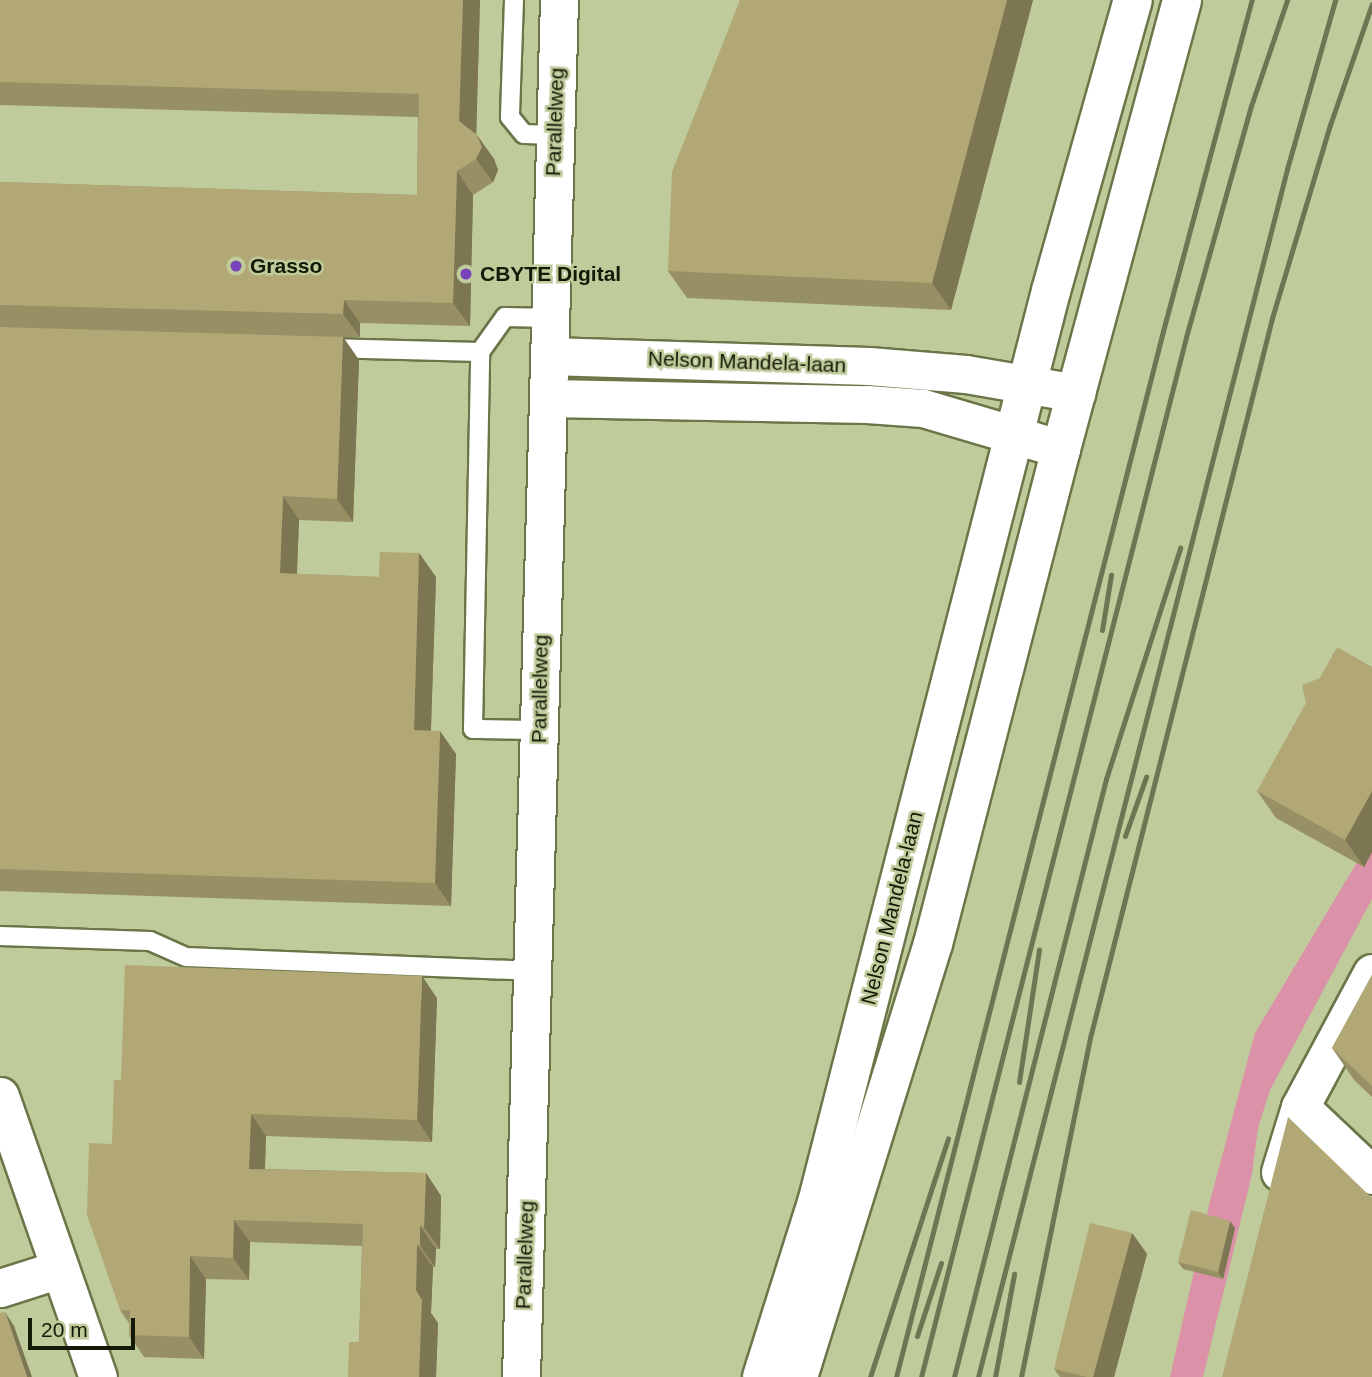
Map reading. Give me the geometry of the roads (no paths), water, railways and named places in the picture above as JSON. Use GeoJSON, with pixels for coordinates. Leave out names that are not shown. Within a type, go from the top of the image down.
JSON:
{"type":"FeatureCollection","features":[{"type":"Feature","properties":{"kind":"main road","name":"Nelson Mandela-laan"},"geometry":{"type":"LineString","coordinates":[[762,1377],[817,1203],[1051,291],[1133,0]]}},
{"type":"Feature","properties":{"kind":"main road"},"geometry":{"type":"LineString","coordinates":[[798,1377],[933,944],[1061,449],[1182,0]]}},
{"type":"Feature","properties":{"kind":"street","name":"Parallelweg"},"geometry":{"type":"LineString","coordinates":[[521,1377],[559,0]]}},
{"type":"Feature","properties":{"kind":"street","name":"Nelson Mandela-laan"},"geometry":{"type":"LineString","coordinates":[[549,356],[869,366],[1028,382],[1076,393]]}},
{"type":"Feature","properties":{"kind":"street","name":"Nelson Mandela-laan"},"geometry":{"type":"LineString","coordinates":[[548,398],[867,404],[923,408],[1061,449]]}},
{"type":"Feature","properties":{"kind":"street"},"geometry":{"type":"LineString","coordinates":[[1271,1200],[1300,1107],[1372,973]]}},
{"type":"Feature","properties":{"kind":"street"},"geometry":{"type":"LineString","coordinates":[[0,1096],[98,1377]]}},
{"type":"Feature","properties":{"kind":"street"},"geometry":{"type":"LineString","coordinates":[[1300,1107],[1372,1175]]}},
{"type":"Feature","properties":{"kind":"street"},"geometry":{"type":"LineString","coordinates":[[0,1288],[60,1269]]}},
{"type":"Feature","properties":{"kind":"lane"},"geometry":{"type":"LineString","coordinates":[[514,0],[510,117],[524,134],[555,135]]}},
{"type":"Feature","properties":{"kind":"lane"},"geometry":{"type":"LineString","coordinates":[[539,730],[473,729],[480,352],[505,317],[550,318]]}},
{"type":"Feature","properties":{"kind":"lane"},"geometry":{"type":"LineString","coordinates":[[302,347],[480,352]]}},
{"type":"Feature","properties":{"kind":"lane"},"geometry":{"type":"LineString","coordinates":[[0,936],[150,941],[186,957],[534,971]]}},
{"type":"Feature","properties":{"kind":"railway"},"geometry":{"type":"LineString","coordinates":[[896,1377],[1163,331],[1252,0]]}},
{"type":"Feature","properties":{"kind":"railway"},"geometry":{"type":"LineString","coordinates":[[921,1377],[1186,337],[1251,106],[1287,0]]}},
{"type":"Feature","properties":{"kind":"railway"},"geometry":{"type":"LineString","coordinates":[[978,1377],[1287,169],[1335,0]]}},
{"type":"Feature","properties":{"kind":"railway"},"geometry":{"type":"LineString","coordinates":[[1021,1377],[1091,1034],[1272,318],[1330,125],[1372,4]]}},
{"type":"Feature","properties":{"kind":"railway"},"geometry":{"type":"LineString","coordinates":[[954,1377],[1106,779],[1180,548]]}},
{"type":"Feature","properties":{"kind":"railway"},"geometry":{"type":"LineString","coordinates":[[1102,630],[1111,575]]}},
{"type":"Feature","properties":{"kind":"railway"},"geometry":{"type":"LineString","coordinates":[[1125,836],[1146,777]]}},
{"type":"Feature","properties":{"kind":"railway"},"geometry":{"type":"LineString","coordinates":[[1019,1082],[1039,950]]}},
{"type":"Feature","properties":{"kind":"railway"},"geometry":{"type":"LineString","coordinates":[[870,1377],[948,1138]]}},
{"type":"Feature","properties":{"kind":"railway"},"geometry":{"type":"LineString","coordinates":[[917,1336],[941,1263]]}},
{"type":"Feature","properties":{"kind":"railway"},"geometry":{"type":"LineString","coordinates":[[995,1377],[1014,1274]]}},
{"type":"Feature","properties":{"kind":"place","name":"Grasso"},"geometry":{"type":"Point","coordinates":[236,266]}},
{"type":"Feature","properties":{"kind":"place","name":"CBYTE Digital"},"geometry":{"type":"Point","coordinates":[466,274]}}]}
